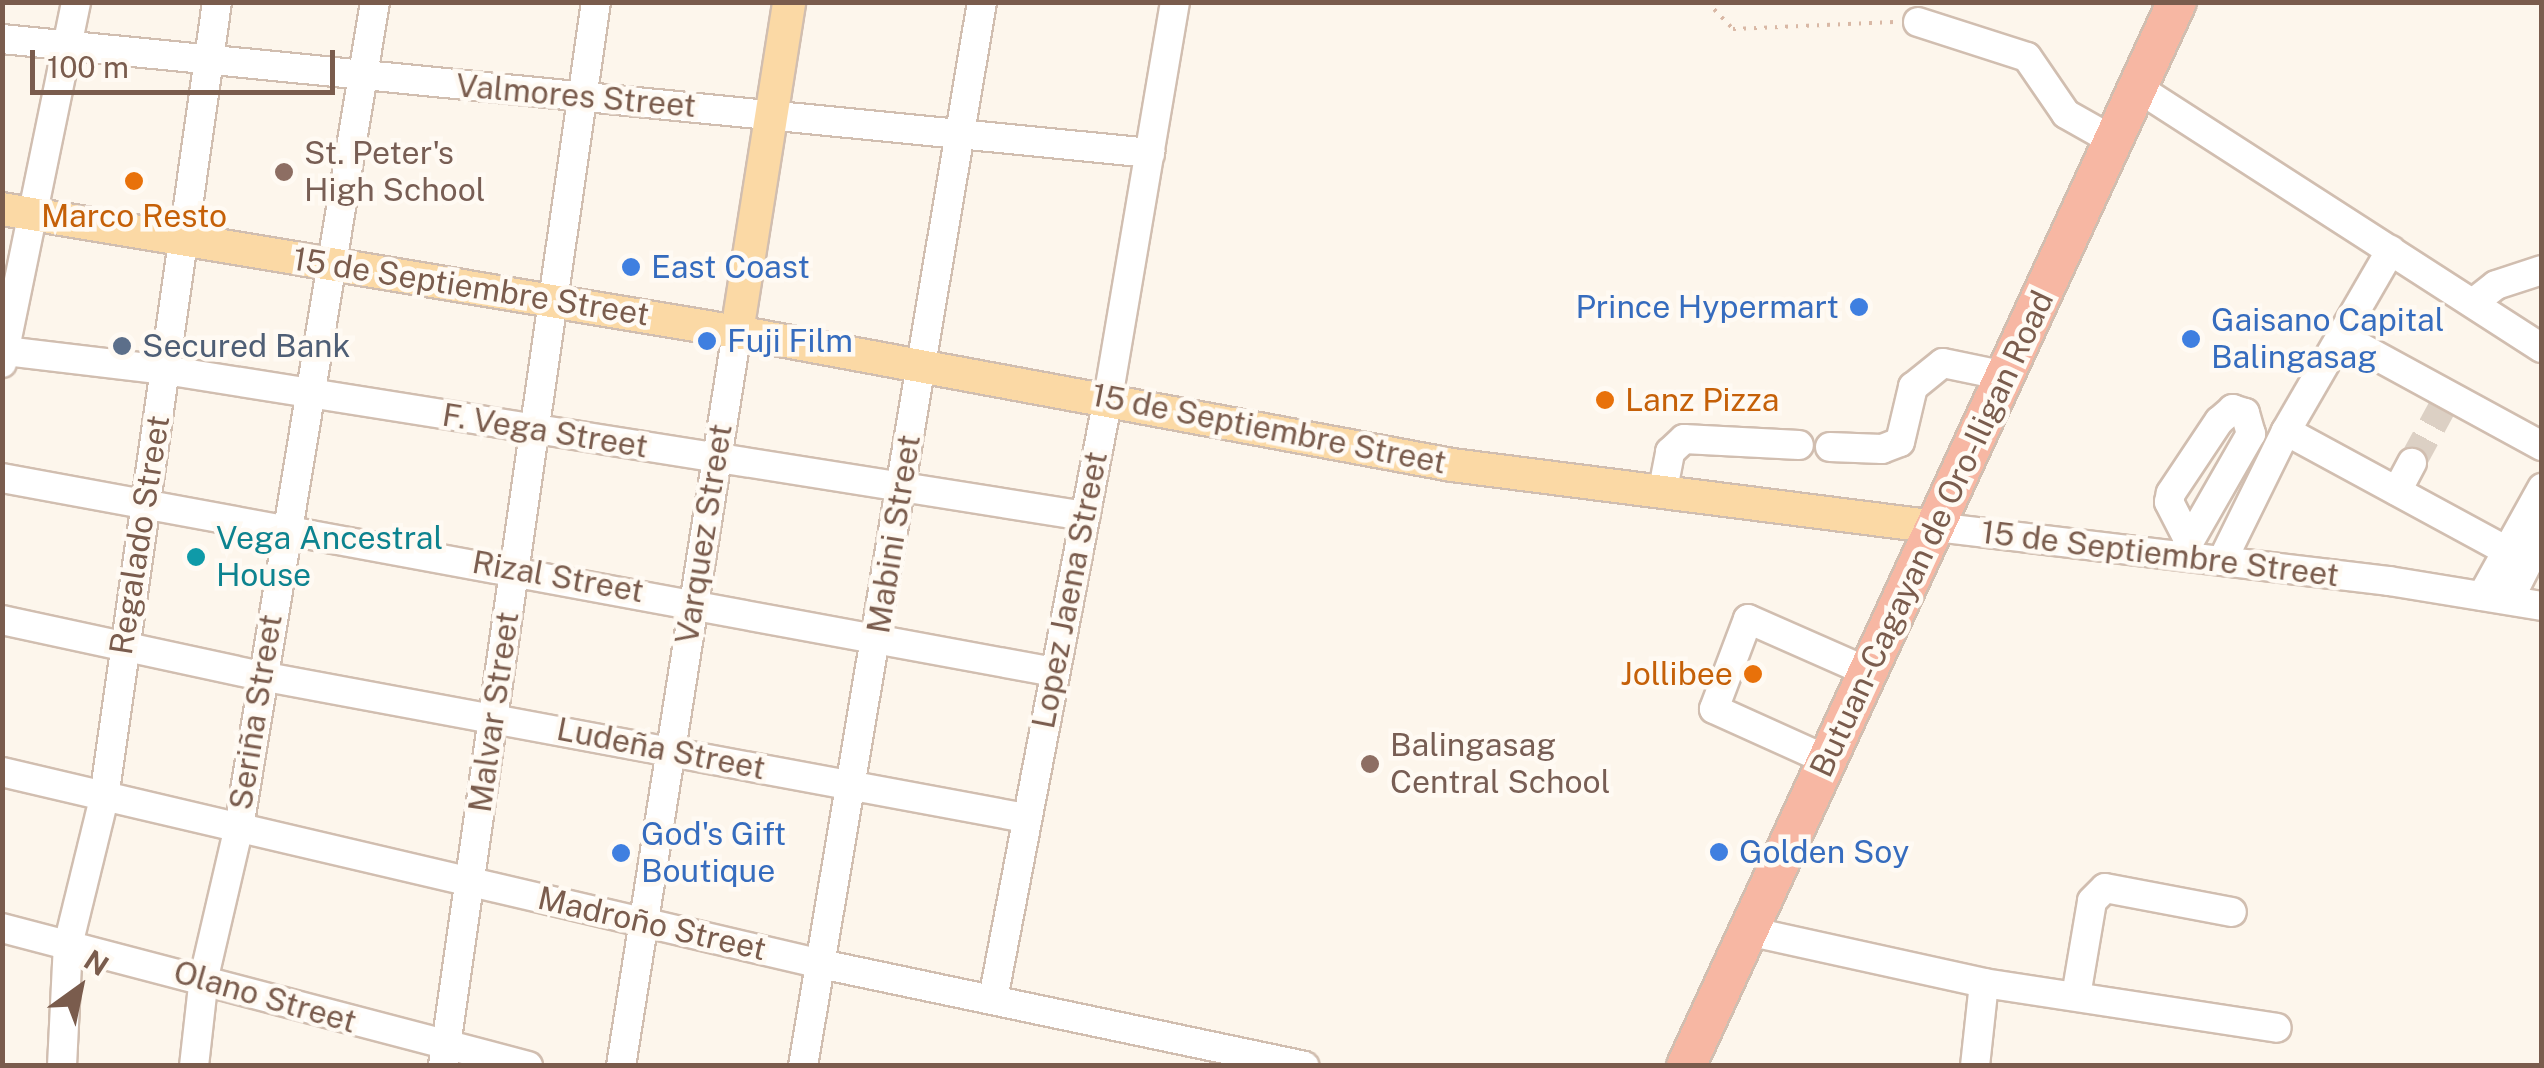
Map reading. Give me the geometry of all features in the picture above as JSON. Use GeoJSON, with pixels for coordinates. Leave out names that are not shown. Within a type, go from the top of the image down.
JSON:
{"type":"FeatureCollection","features":[{"type":"Feature","properties":{"kind":"highway","name":"Butuan-Cagayan de Oro-Iligan Road"},"geometry":{"type":"LineString","coordinates":[[1686,1066],[2177,2]]}},
{"type":"Feature","properties":{"kind":"main road","name":"Varquez Street"},"geometry":{"type":"LineString","coordinates":[[737,332],[788,2]]}},
{"type":"Feature","properties":{"kind":"main road","name":"15 de Septiembre Street"},"geometry":{"type":"LineString","coordinates":[[19,211],[737,332],[1108,398],[1433,462],[1663,488],[1936,527]]}},
{"type":"Feature","properties":{"kind":"street"},"geometry":{"type":"LineString","coordinates":[[4,357],[19,211],[68,47],[76,2]]}},
{"type":"Feature","properties":{"kind":"street","name":"Regalado Street"},"geometry":{"type":"LineString","coordinates":[[62,1066],[68,945],[104,798],[122,642],[217,2]]}},
{"type":"Feature","properties":{"kind":"street","name":"Seriña Street"},"geometry":{"type":"LineString","coordinates":[[194,1066],[204,976],[239,827],[285,529],[375,2]]}},
{"type":"Feature","properties":{"kind":"street","name":"Malvar Street"},"geometry":{"type":"LineString","coordinates":[[446,1056],[596,2]]}},
{"type":"Feature","properties":{"kind":"street","name":"Mabini Street"},"geometry":{"type":"LineString","coordinates":[[803,1066],[982,2]]}},
{"type":"Feature","properties":{"kind":"street","name":"Lopez Jaena Street"},"geometry":{"type":"LineString","coordinates":[[993,999],[1108,398],[1175,2]]}},
{"type":"Feature","properties":{"kind":"street"},"geometry":{"type":"LineString","coordinates":[[1918,22],[2027,57],[2066,114],[2114,141]]}},
{"type":"Feature","properties":{"kind":"street","name":"Valmores Street"},"geometry":{"type":"LineString","coordinates":[[2,40],[1150,153]]}},
{"type":"Feature","properties":{"kind":"street"},"geometry":{"type":"LineString","coordinates":[[2138,88],[2542,348]]}},
{"type":"Feature","properties":{"kind":"street"},"geometry":{"type":"LineString","coordinates":[[2222,561],[2286,430],[2391,250]]}},
{"type":"Feature","properties":{"kind":"street"},"geometry":{"type":"LineString","coordinates":[[2473,304],[2496,284],[2539,273]]}},
{"type":"Feature","properties":{"kind":"street","name":"Varquez Street"},"geometry":{"type":"LineString","coordinates":[[621,1066],[737,332]]}},
{"type":"Feature","properties":{"kind":"street"},"geometry":{"type":"LineString","coordinates":[[2340,336],[2446,401],[2542,446]]}},
{"type":"Feature","properties":{"kind":"street","name":"F. Vega Street"},"geometry":{"type":"LineString","coordinates":[[4,357],[165,370],[1084,516]]}},
{"type":"Feature","properties":{"kind":"street"},"geometry":{"type":"LineString","coordinates":[[1830,447],[1882,449],[1900,442],[1913,387],[1942,364],[2006,376]]}},
{"type":"Feature","properties":{"kind":"street"},"geometry":{"type":"LineString","coordinates":[[2286,430],[2506,551]]}},
{"type":"Feature","properties":{"kind":"street"},"geometry":{"type":"LineString","coordinates":[[1663,488],[1670,452],[1684,439],[1800,444]]}},
{"type":"Feature","properties":{"kind":"street"},"geometry":{"type":"LineString","coordinates":[[2397,491],[2412,463]]}},
{"type":"Feature","properties":{"kind":"street","name":"Rizal Street"},"geometry":{"type":"LineString","coordinates":[[2,478],[514,568],[1054,672]]}},
{"type":"Feature","properties":{"kind":"street"},"geometry":{"type":"LineString","coordinates":[[2496,598],[2506,551],[2542,488]]}},
{"type":"Feature","properties":{"kind":"street","name":"15 de Septiembre Street"},"geometry":{"type":"LineString","coordinates":[[1936,527],[2185,548],[2222,561],[2542,606]]}},
{"type":"Feature","properties":{"kind":"street"},"geometry":{"type":"LineString","coordinates":[[2496,598],[2542,535]]}},
{"type":"Feature","properties":{"kind":"street"},"geometry":{"type":"LineString","coordinates":[[1827,760],[1714,709],[1748,619],[1868,672]]}},
{"type":"Feature","properties":{"kind":"street","name":"Ludeña Street"},"geometry":{"type":"LineString","coordinates":[[2,620],[122,642],[261,676],[1026,818]]}},
{"type":"Feature","properties":{"kind":"street","name":"Madroño Street"},"geometry":{"type":"LineString","coordinates":[[2,772],[821,964],[1304,1066]]}},
{"type":"Feature","properties":{"kind":"street"},"geometry":{"type":"LineString","coordinates":[[2076,996],[2092,901],[2105,888],[2232,912]]}},
{"type":"Feature","properties":{"kind":"street","name":"Olano Street"},"geometry":{"type":"LineString","coordinates":[[2,928],[204,976],[446,1056],[528,1066]]}},
{"type":"Feature","properties":{"kind":"street"},"geometry":{"type":"LineString","coordinates":[[1748,931],[1984,983],[2277,1028]]}},
{"type":"Feature","properties":{"kind":"street"},"geometry":{"type":"LineString","coordinates":[[1975,1066],[1984,983]]}},
{"type":"Feature","properties":{"kind":"path"},"geometry":{"type":"LineString","coordinates":[[1708,2],[1734,28],[1918,22]]}},
{"type":"Feature","properties":{"kind":"tunnel"},"geometry":{"type":"LineString","coordinates":[[2412,463],[2443,406]]}},
{"type":"Feature","properties":{"kind":"place","name":"St. Peter's High School"},"geometry":{"type":"Point","coordinates":[284,172]}},
{"type":"Feature","properties":{"kind":"place","name":"Marco Resto"},"geometry":{"type":"Point","coordinates":[134,181]}},
{"type":"Feature","properties":{"kind":"place","name":"East Coast"},"geometry":{"type":"Point","coordinates":[631,267]}},
{"type":"Feature","properties":{"kind":"place","name":"Prince Hypermart"},"geometry":{"type":"Point","coordinates":[1859,307]}},
{"type":"Feature","properties":{"kind":"place","name":"Gaisano Capital Balingasag"},"geometry":{"type":"Point","coordinates":[2191,339]}},
{"type":"Feature","properties":{"kind":"place","name":"Fuji Film"},"geometry":{"type":"Point","coordinates":[707,341]}},
{"type":"Feature","properties":{"kind":"place","name":"Secured Bank"},"geometry":{"type":"Point","coordinates":[122,346]}},
{"type":"Feature","properties":{"kind":"place","name":"Lanz Pizza"},"geometry":{"type":"Point","coordinates":[1605,400]}},
{"type":"Feature","properties":{"kind":"place","name":"Vega Ancestral House"},"geometry":{"type":"Point","coordinates":[196,557]}},
{"type":"Feature","properties":{"kind":"place","name":"Jollibee"},"geometry":{"type":"Point","coordinates":[1753,674]}},
{"type":"Feature","properties":{"kind":"place","name":"Balingasag Central School"},"geometry":{"type":"Point","coordinates":[1370,764]}},
{"type":"Feature","properties":{"kind":"place","name":"Golden Soy"},"geometry":{"type":"Point","coordinates":[1719,852]}},
{"type":"Feature","properties":{"kind":"place","name":"God's Gift Boutique"},"geometry":{"type":"Point","coordinates":[621,853]}}]}
